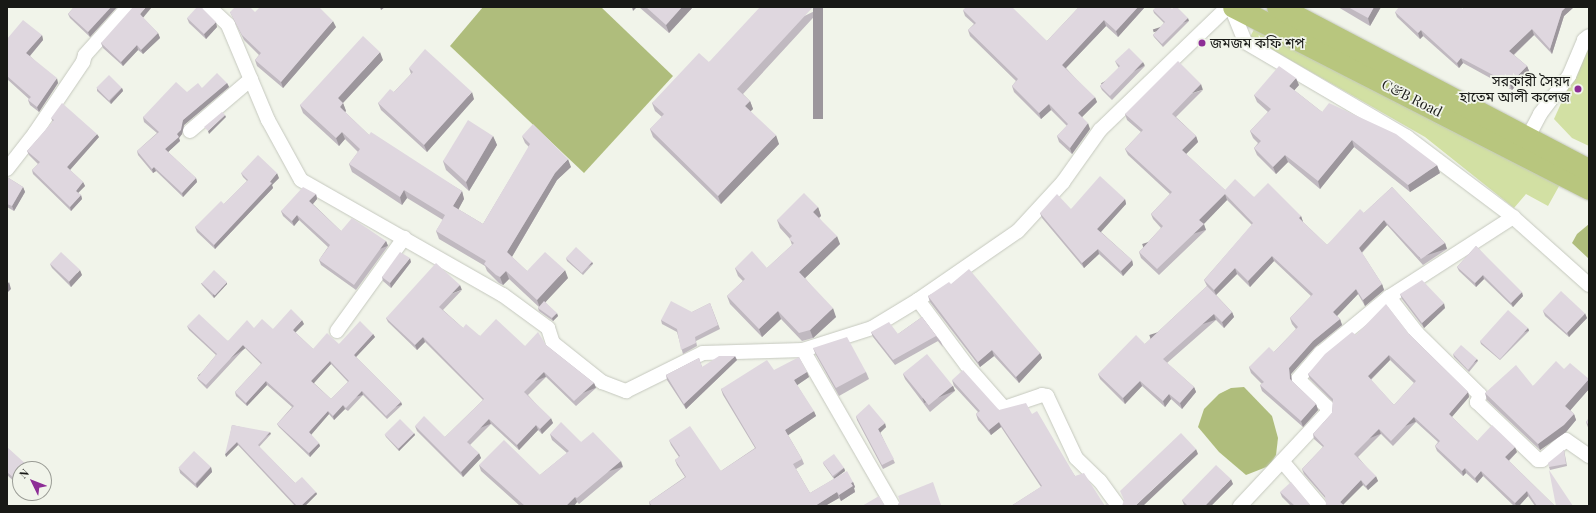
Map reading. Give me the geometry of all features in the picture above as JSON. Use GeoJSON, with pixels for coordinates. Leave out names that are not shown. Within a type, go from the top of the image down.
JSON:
{"type":"FeatureCollection","features":[{"type":"Feature","properties":{"kind":"highway","name":"C&B Road"},"geometry":{"type":"LineString","coordinates":[[1231,7],[1589,189]]}},
{"type":"Feature","properties":{"kind":"highway","name":"C&B Road"},"geometry":{"type":"LineString","coordinates":[[1278,7],[1589,170]]}},
{"type":"Feature","properties":{"kind":"street"},"geometry":{"type":"LineString","coordinates":[[7,169],[35,133],[83,62],[85,55],[128,7]]}},
{"type":"Feature","properties":{"kind":"street"},"geometry":{"type":"LineString","coordinates":[[209,7],[228,25],[268,120],[301,180],[503,295],[548,328],[553,343],[602,382],[626,391],[703,352],[803,350],[872,328],[918,300],[1018,231],[1063,182],[1100,130],[1231,7],[1246,42],[1407,137],[1513,217],[1589,285]]}},
{"type":"Feature","properties":{"kind":"street"},"geometry":{"type":"LineString","coordinates":[[1528,137],[1540,114],[1569,76],[1584,40],[1589,36]]}},
{"type":"Feature","properties":{"kind":"street"},"geometry":{"type":"LineString","coordinates":[[190,131],[251,79]]}},
{"type":"Feature","properties":{"kind":"street"},"geometry":{"type":"LineString","coordinates":[[1240,506],[1328,410],[1299,380],[1299,377],[1321,352],[1390,297],[1513,217]]}},
{"type":"Feature","properties":{"kind":"street"},"geometry":{"type":"LineString","coordinates":[[337,331],[404,238]]}},
{"type":"Feature","properties":{"kind":"street"},"geometry":{"type":"LineString","coordinates":[[1390,297],[1416,333],[1480,395],[1477,402],[1538,460],[1542,460],[1566,440],[1589,456]]}},
{"type":"Feature","properties":{"kind":"street"},"geometry":{"type":"LineString","coordinates":[[918,300],[968,367],[1004,408],[1042,395],[1046,396],[1076,458],[1100,481],[1118,506]]}},
{"type":"Feature","properties":{"kind":"street"},"geometry":{"type":"LineString","coordinates":[[803,350],[893,506]]}},
{"type":"Feature","properties":{"kind":"street"},"geometry":{"type":"LineString","coordinates":[[1282,461],[1320,506]]}},
{"type":"Feature","properties":{"kind":"shaded area"},"geometry":{"type":"Polygon","coordinates":[[[483,7],[601,7],[673,76],[584,173],[450,46],[483,7]]]}},
{"type":"Feature","properties":{"kind":"shaded area"},"geometry":{"type":"Polygon","coordinates":[[[1260,18],[1563,179],[1548,206],[1526,194],[1514,208],[1425,137],[1250,37],[1260,18]]]}},
{"type":"Feature","properties":{"kind":"shaded area","name":"সরকারী সৈয়দ হাতেম আলী কলেজ"},"geometry":{"type":"Polygon","coordinates":[[[1589,49],[1589,146],[1572,138],[1554,119],[1581,59],[1589,49]]]}},
{"type":"Feature","properties":{"kind":"shaded area"},"geometry":{"type":"Polygon","coordinates":[[[1589,224],[1589,259],[1572,243],[1577,234],[1589,224]]]}},
{"type":"Feature","properties":{"kind":"shaded area"},"geometry":{"type":"Polygon","coordinates":[[[1244,387],[1272,416],[1278,438],[1276,455],[1269,466],[1246,475],[1219,452],[1198,427],[1204,409],[1219,394],[1231,388],[1244,387]]]}},
{"type":"Feature","properties":{"kind":"building"},"geometry":{"type":"Polygon","coordinates":[[[74,7],[111,7],[88,32],[68,14],[74,7]]]}},
{"type":"Feature","properties":{"kind":"building"},"geometry":{"type":"Polygon","coordinates":[[[133,7],[146,7],[140,14],[158,33],[141,50],[137,45],[121,62],[101,43],[133,7]]]}},
{"type":"Feature","properties":{"kind":"building"},"geometry":{"type":"Polygon","coordinates":[[[197,7],[201,7],[216,22],[204,34],[187,18],[197,7]]]}},
{"type":"Feature","properties":{"kind":"building"},"geometry":{"type":"Polygon","coordinates":[[[235,7],[250,7],[255,12],[260,7],[319,7],[333,21],[281,82],[255,60],[261,53],[242,35],[230,12],[235,7]]]}},
{"type":"Feature","properties":{"kind":"building"},"geometry":{"type":"Polygon","coordinates":[[[646,7],[682,7],[666,25],[646,7]]]}},
{"type":"Feature","properties":{"kind":"building"},"geometry":{"type":"Polygon","coordinates":[[[760,7],[813,7],[737,89],[750,101],[745,106],[776,135],[718,196],[650,129],[664,114],[652,103],[699,53],[709,62],[760,7]]]}},
{"type":"Feature","properties":{"kind":"building"},"geometry":{"type":"Polygon","coordinates":[[[966,7],[1012,7],[1047,41],[1079,7],[1138,7],[1116,31],[1104,20],[1062,65],[1095,97],[1078,113],[1088,123],[1070,148],[1057,136],[1068,124],[1049,104],[1039,113],[1012,86],[1018,79],[968,30],[976,23],[963,10],[966,7]]]}},
{"type":"Feature","properties":{"kind":"building"},"geometry":{"type":"Polygon","coordinates":[[[1156,7],[1170,7],[1172,9],[1177,7],[1188,18],[1162,44],[1153,35],[1165,22],[1153,10],[1156,7]]]}},
{"type":"Feature","properties":{"kind":"building"},"geometry":{"type":"Polygon","coordinates":[[[1348,7],[1374,7],[1368,18],[1348,7]]]}},
{"type":"Feature","properties":{"kind":"building"},"geometry":{"type":"Polygon","coordinates":[[[1399,7],[1460,7],[1463,9],[1465,7],[1566,7],[1562,11],[1550,49],[1532,29],[1509,51],[1527,66],[1510,84],[1461,58],[1457,63],[1421,30],[1418,33],[1395,12],[1399,7]]]}},
{"type":"Feature","properties":{"kind":"building"},"geometry":{"type":"Polygon","coordinates":[[[23,20],[42,35],[26,53],[57,78],[37,107],[28,100],[31,97],[7,76],[7,39],[23,20]]]}},
{"type":"Feature","properties":{"kind":"building"},"geometry":{"type":"Polygon","coordinates":[[[363,36],[380,52],[338,98],[343,103],[340,107],[369,135],[371,132],[462,191],[453,206],[483,224],[530,144],[522,136],[533,124],[568,159],[555,173],[507,252],[527,271],[545,252],[565,270],[537,300],[506,271],[500,277],[496,275],[484,264],[486,261],[436,231],[445,215],[404,190],[400,197],[349,164],[360,149],[342,132],[336,138],[300,105],[363,36]]]}},
{"type":"Feature","properties":{"kind":"building"},"geometry":{"type":"Polygon","coordinates":[[[1129,48],[1143,62],[1110,96],[1100,86],[1120,66],[1115,61],[1129,48]]]}},
{"type":"Feature","properties":{"kind":"building"},"geometry":{"type":"Polygon","coordinates":[[[425,49],[472,92],[424,145],[378,103],[390,89],[394,92],[413,72],[409,68],[425,49]]]}},
{"type":"Feature","properties":{"kind":"building"},"geometry":{"type":"Polygon","coordinates":[[[1178,61],[1201,84],[1172,114],[1196,136],[1182,150],[1225,190],[1235,179],[1254,197],[1268,183],[1301,216],[1299,218],[1327,245],[1360,209],[1364,213],[1392,187],[1445,243],[1421,259],[1384,220],[1359,248],[1382,284],[1363,300],[1356,289],[1333,312],[1340,319],[1313,341],[1289,368],[1290,379],[1316,404],[1301,421],[1260,385],[1264,382],[1249,367],[1269,347],[1274,352],[1298,327],[1290,318],[1313,294],[1272,256],[1248,281],[1235,268],[1214,290],[1204,280],[1253,223],[1225,194],[1199,220],[1204,224],[1157,269],[1139,252],[1163,226],[1151,214],[1172,192],[1125,149],[1143,130],[1125,114],[1178,61]]]}},
{"type":"Feature","properties":{"kind":"building"},"geometry":{"type":"Polygon","coordinates":[[[1279,66],[1296,78],[1289,86],[1322,112],[1329,103],[1396,134],[1437,165],[1408,185],[1352,140],[1318,181],[1285,155],[1273,167],[1254,148],[1261,141],[1250,131],[1271,109],[1254,95],[1279,66]]]}},
{"type":"Feature","properties":{"kind":"building"},"geometry":{"type":"Polygon","coordinates":[[[217,73],[227,83],[183,120],[181,130],[177,134],[179,137],[165,149],[196,178],[182,193],[154,167],[152,169],[137,151],[159,132],[143,117],[176,82],[187,92],[198,83],[202,88],[217,73]]]}},
{"type":"Feature","properties":{"kind":"building"},"geometry":{"type":"Polygon","coordinates":[[[109,75],[122,88],[109,100],[96,88],[109,75]]]}},
{"type":"Feature","properties":{"kind":"building"},"geometry":{"type":"Polygon","coordinates":[[[62,103],[97,134],[67,167],[83,182],[76,191],[81,195],[70,207],[32,170],[40,162],[27,151],[54,120],[51,118],[62,103]]]}},
{"type":"Feature","properties":{"kind":"building"},"geometry":{"type":"Polygon","coordinates":[[[222,112],[225,115],[208,131],[204,127],[222,112]]]}},
{"type":"Feature","properties":{"kind":"building"},"geometry":{"type":"Polygon","coordinates":[[[468,120],[493,136],[466,182],[443,161],[468,120]]]}},
{"type":"Feature","properties":{"kind":"building"},"geometry":{"type":"Polygon","coordinates":[[[258,155],[277,173],[270,182],[272,183],[214,245],[195,227],[221,201],[224,204],[248,180],[241,173],[258,155]]]}},
{"type":"Feature","properties":{"kind":"building"},"geometry":{"type":"Polygon","coordinates":[[[1100,176],[1125,199],[1097,229],[1132,260],[1121,271],[1098,249],[1082,263],[1040,213],[1057,194],[1071,209],[1100,176]]]}},
{"type":"Feature","properties":{"kind":"building"},"geometry":{"type":"Polygon","coordinates":[[[7,177],[23,187],[12,206],[7,204],[7,177]]]}},
{"type":"Feature","properties":{"kind":"building"},"geometry":{"type":"Polygon","coordinates":[[[303,187],[316,194],[309,201],[341,231],[352,218],[386,241],[354,285],[319,260],[330,245],[297,215],[292,221],[281,211],[303,187]]]}},
{"type":"Feature","properties":{"kind":"building"},"geometry":{"type":"Polygon","coordinates":[[[804,193],[818,207],[813,212],[837,236],[799,272],[833,308],[810,330],[799,333],[778,311],[759,329],[727,296],[745,279],[735,268],[752,251],[767,268],[794,243],[789,239],[792,236],[777,220],[804,193]]]}},
{"type":"Feature","properties":{"kind":"building"},"geometry":{"type":"Polygon","coordinates":[[[1476,246],[1522,292],[1511,303],[1483,275],[1475,283],[1457,267],[1476,246]]]}},
{"type":"Feature","properties":{"kind":"building"},"geometry":{"type":"Polygon","coordinates":[[[576,247],[592,262],[582,273],[566,258],[576,247]]]}},
{"type":"Feature","properties":{"kind":"building"},"geometry":{"type":"Polygon","coordinates":[[[61,252],[80,270],[69,281],[50,264],[61,252]]]}},
{"type":"Feature","properties":{"kind":"building"},"geometry":{"type":"Polygon","coordinates":[[[400,252],[410,258],[390,283],[382,277],[400,252]]]}},
{"type":"Feature","properties":{"kind":"building"},"geometry":{"type":"Polygon","coordinates":[[[436,263],[460,285],[439,307],[463,328],[466,324],[480,336],[496,319],[525,346],[538,332],[546,345],[594,383],[574,401],[544,372],[524,392],[551,418],[540,429],[536,425],[517,445],[489,419],[467,442],[479,453],[461,472],[415,426],[424,416],[445,437],[484,399],[423,337],[415,345],[386,318],[436,263]]]}},
{"type":"Feature","properties":{"kind":"building"},"geometry":{"type":"Polygon","coordinates":[[[969,269],[1040,353],[1016,377],[992,350],[978,362],[928,296],[949,282],[951,284],[969,269]]]}},
{"type":"Feature","properties":{"kind":"building"},"geometry":{"type":"Polygon","coordinates":[[[214,270],[227,282],[215,295],[202,283],[214,270]]]}},
{"type":"Feature","properties":{"kind":"building"},"geometry":{"type":"Polygon","coordinates":[[[1422,280],[1444,303],[1422,323],[1400,294],[1422,280]]]}},
{"type":"Feature","properties":{"kind":"building"},"geometry":{"type":"Polygon","coordinates":[[[1207,286],[1232,312],[1222,322],[1214,314],[1163,359],[1194,387],[1180,403],[1169,394],[1163,401],[1140,381],[1123,398],[1098,374],[1136,335],[1145,344],[1207,286]]]}},
{"type":"Feature","properties":{"kind":"building"},"geometry":{"type":"Polygon","coordinates":[[[1561,291],[1585,314],[1567,333],[1543,311],[1561,291]]]}},
{"type":"Feature","properties":{"kind":"building"},"geometry":{"type":"Polygon","coordinates":[[[544,301],[557,313],[552,318],[538,308],[544,301]]]}},
{"type":"Feature","properties":{"kind":"building"},"geometry":{"type":"Polygon","coordinates":[[[671,301],[692,312],[710,303],[718,325],[695,337],[696,343],[681,350],[677,329],[661,320],[671,301]]]}},
{"type":"Feature","properties":{"kind":"building"},"geometry":{"type":"Polygon","coordinates":[[[1386,304],[1409,334],[1468,392],[1449,414],[1477,441],[1492,425],[1515,447],[1505,457],[1555,506],[1537,506],[1527,491],[1515,503],[1481,471],[1475,478],[1465,468],[1462,471],[1435,446],[1440,441],[1414,417],[1391,441],[1379,429],[1354,454],[1376,476],[1366,486],[1361,480],[1340,502],[1345,506],[1325,506],[1325,496],[1302,469],[1324,446],[1313,434],[1332,413],[1333,399],[1308,374],[1325,354],[1352,332],[1356,335],[1386,304]],[[1389,355],[1368,376],[1394,405],[1416,381],[1389,355]]]}},
{"type":"Feature","properties":{"kind":"building"},"geometry":{"type":"Polygon","coordinates":[[[291,309],[302,320],[293,330],[313,349],[327,333],[339,344],[360,321],[373,334],[354,355],[401,402],[386,416],[362,391],[346,408],[343,405],[333,416],[328,411],[309,432],[319,443],[309,453],[277,424],[294,406],[266,381],[246,403],[235,392],[262,363],[243,345],[206,385],[197,378],[217,354],[187,326],[199,314],[228,341],[247,320],[254,328],[262,319],[273,329],[291,309]],[[330,361],[311,381],[331,399],[349,381],[330,361]]]}},
{"type":"Feature","properties":{"kind":"building"},"geometry":{"type":"Polygon","coordinates":[[[1508,310],[1528,328],[1500,359],[1480,341],[1508,310]]]}},
{"type":"Feature","properties":{"kind":"building"},"geometry":{"type":"Polygon","coordinates":[[[922,317],[941,342],[936,336],[893,360],[871,332],[889,322],[898,334],[922,317]]]}},
{"type":"Feature","properties":{"kind":"building"},"geometry":{"type":"Polygon","coordinates":[[[847,337],[866,372],[836,388],[813,348],[847,337]]]}},
{"type":"Feature","properties":{"kind":"building"},"geometry":{"type":"Polygon","coordinates":[[[1461,345],[1477,359],[1468,370],[1453,354],[1461,345]]]}},
{"type":"Feature","properties":{"kind":"building"},"geometry":{"type":"Polygon","coordinates":[[[927,354],[953,386],[929,405],[903,374],[927,354]]]}},
{"type":"Feature","properties":{"kind":"building"},"geometry":{"type":"Polygon","coordinates":[[[719,356],[735,356],[684,404],[666,375],[699,358],[702,367],[719,356]]]}},
{"type":"Feature","properties":{"kind":"building"},"geometry":{"type":"Polygon","coordinates":[[[799,357],[807,372],[794,380],[814,411],[785,430],[802,459],[793,464],[810,493],[847,471],[853,482],[851,483],[853,486],[839,495],[837,492],[815,506],[652,506],[649,502],[686,477],[675,460],[680,456],[669,440],[690,426],[721,471],[756,448],[721,389],[767,360],[774,370],[799,357]]]}},
{"type":"Feature","properties":{"kind":"building"},"geometry":{"type":"Polygon","coordinates":[[[1556,361],[1564,369],[1570,363],[1589,379],[1565,406],[1574,414],[1564,425],[1538,444],[1485,393],[1516,365],[1533,386],[1556,361]]]}},
{"type":"Feature","properties":{"kind":"building"},"geometry":{"type":"Polygon","coordinates":[[[963,370],[999,410],[1026,403],[1032,414],[1037,411],[1075,476],[1084,473],[1105,506],[1011,506],[1042,486],[999,422],[989,430],[976,414],[980,411],[952,380],[963,370]]]}},
{"type":"Feature","properties":{"kind":"building"},"geometry":{"type":"Polygon","coordinates":[[[869,404],[885,423],[878,429],[894,459],[882,465],[856,416],[869,404]]]}},
{"type":"Feature","properties":{"kind":"building"},"geometry":{"type":"Polygon","coordinates":[[[1589,418],[1589,425],[1586,422],[1589,418]]]}},
{"type":"Feature","properties":{"kind":"building"},"geometry":{"type":"Polygon","coordinates":[[[400,419],[414,433],[399,449],[384,435],[400,419]]]}},
{"type":"Feature","properties":{"kind":"building"},"geometry":{"type":"Polygon","coordinates":[[[561,422],[581,442],[593,432],[621,461],[577,498],[575,497],[566,506],[525,506],[479,465],[504,440],[540,475],[569,451],[550,434],[561,422]]]}},
{"type":"Feature","properties":{"kind":"building"},"geometry":{"type":"Polygon","coordinates":[[[232,425],[270,432],[258,445],[295,483],[302,477],[316,492],[301,506],[297,506],[237,442],[225,454],[232,425]]]}},
{"type":"Feature","properties":{"kind":"building"},"geometry":{"type":"Polygon","coordinates":[[[1181,433],[1196,449],[1135,506],[1122,506],[1124,500],[1120,491],[1181,433]]]}},
{"type":"Feature","properties":{"kind":"building"},"geometry":{"type":"Polygon","coordinates":[[[7,447],[22,461],[12,461],[12,476],[7,472],[7,447]]]}},
{"type":"Feature","properties":{"kind":"building"},"geometry":{"type":"Polygon","coordinates":[[[1564,450],[1566,464],[1549,467],[1548,463],[1564,450]]]}},
{"type":"Feature","properties":{"kind":"building"},"geometry":{"type":"Polygon","coordinates":[[[194,451],[211,467],[195,484],[178,468],[194,451]]]}},
{"type":"Feature","properties":{"kind":"building"},"geometry":{"type":"Polygon","coordinates":[[[834,454],[844,468],[833,476],[823,462],[834,454]]]}},
{"type":"Feature","properties":{"kind":"building"},"geometry":{"type":"Polygon","coordinates":[[[1216,465],[1231,479],[1205,506],[1188,506],[1182,500],[1216,465]]]}},
{"type":"Feature","properties":{"kind":"building"},"geometry":{"type":"Polygon","coordinates":[[[1549,470],[1573,506],[1556,506],[1549,470]]]}},
{"type":"Feature","properties":{"kind":"building"},"geometry":{"type":"Polygon","coordinates":[[[933,482],[941,505],[940,506],[897,506],[900,501],[898,496],[933,482]]]}},
{"type":"Feature","properties":{"kind":"building"},"geometry":{"type":"Polygon","coordinates":[[[1291,482],[1311,506],[1295,506],[1280,492],[1291,482]]]}},
{"type":"Feature","properties":{"kind":"building"},"geometry":{"type":"Polygon","coordinates":[[[879,496],[885,506],[862,506],[879,496]]]}},
{"type":"Feature","properties":{"kind":"place","name":"জমজম কফি শপ"},"geometry":{"type":"Point","coordinates":[1202,43]}},
{"type":"Feature","properties":{"kind":"place","name":"সরকারী সৈয়দ হাতেম আলী কলেজ"},"geometry":{"type":"Point","coordinates":[1578,89]}}]}
